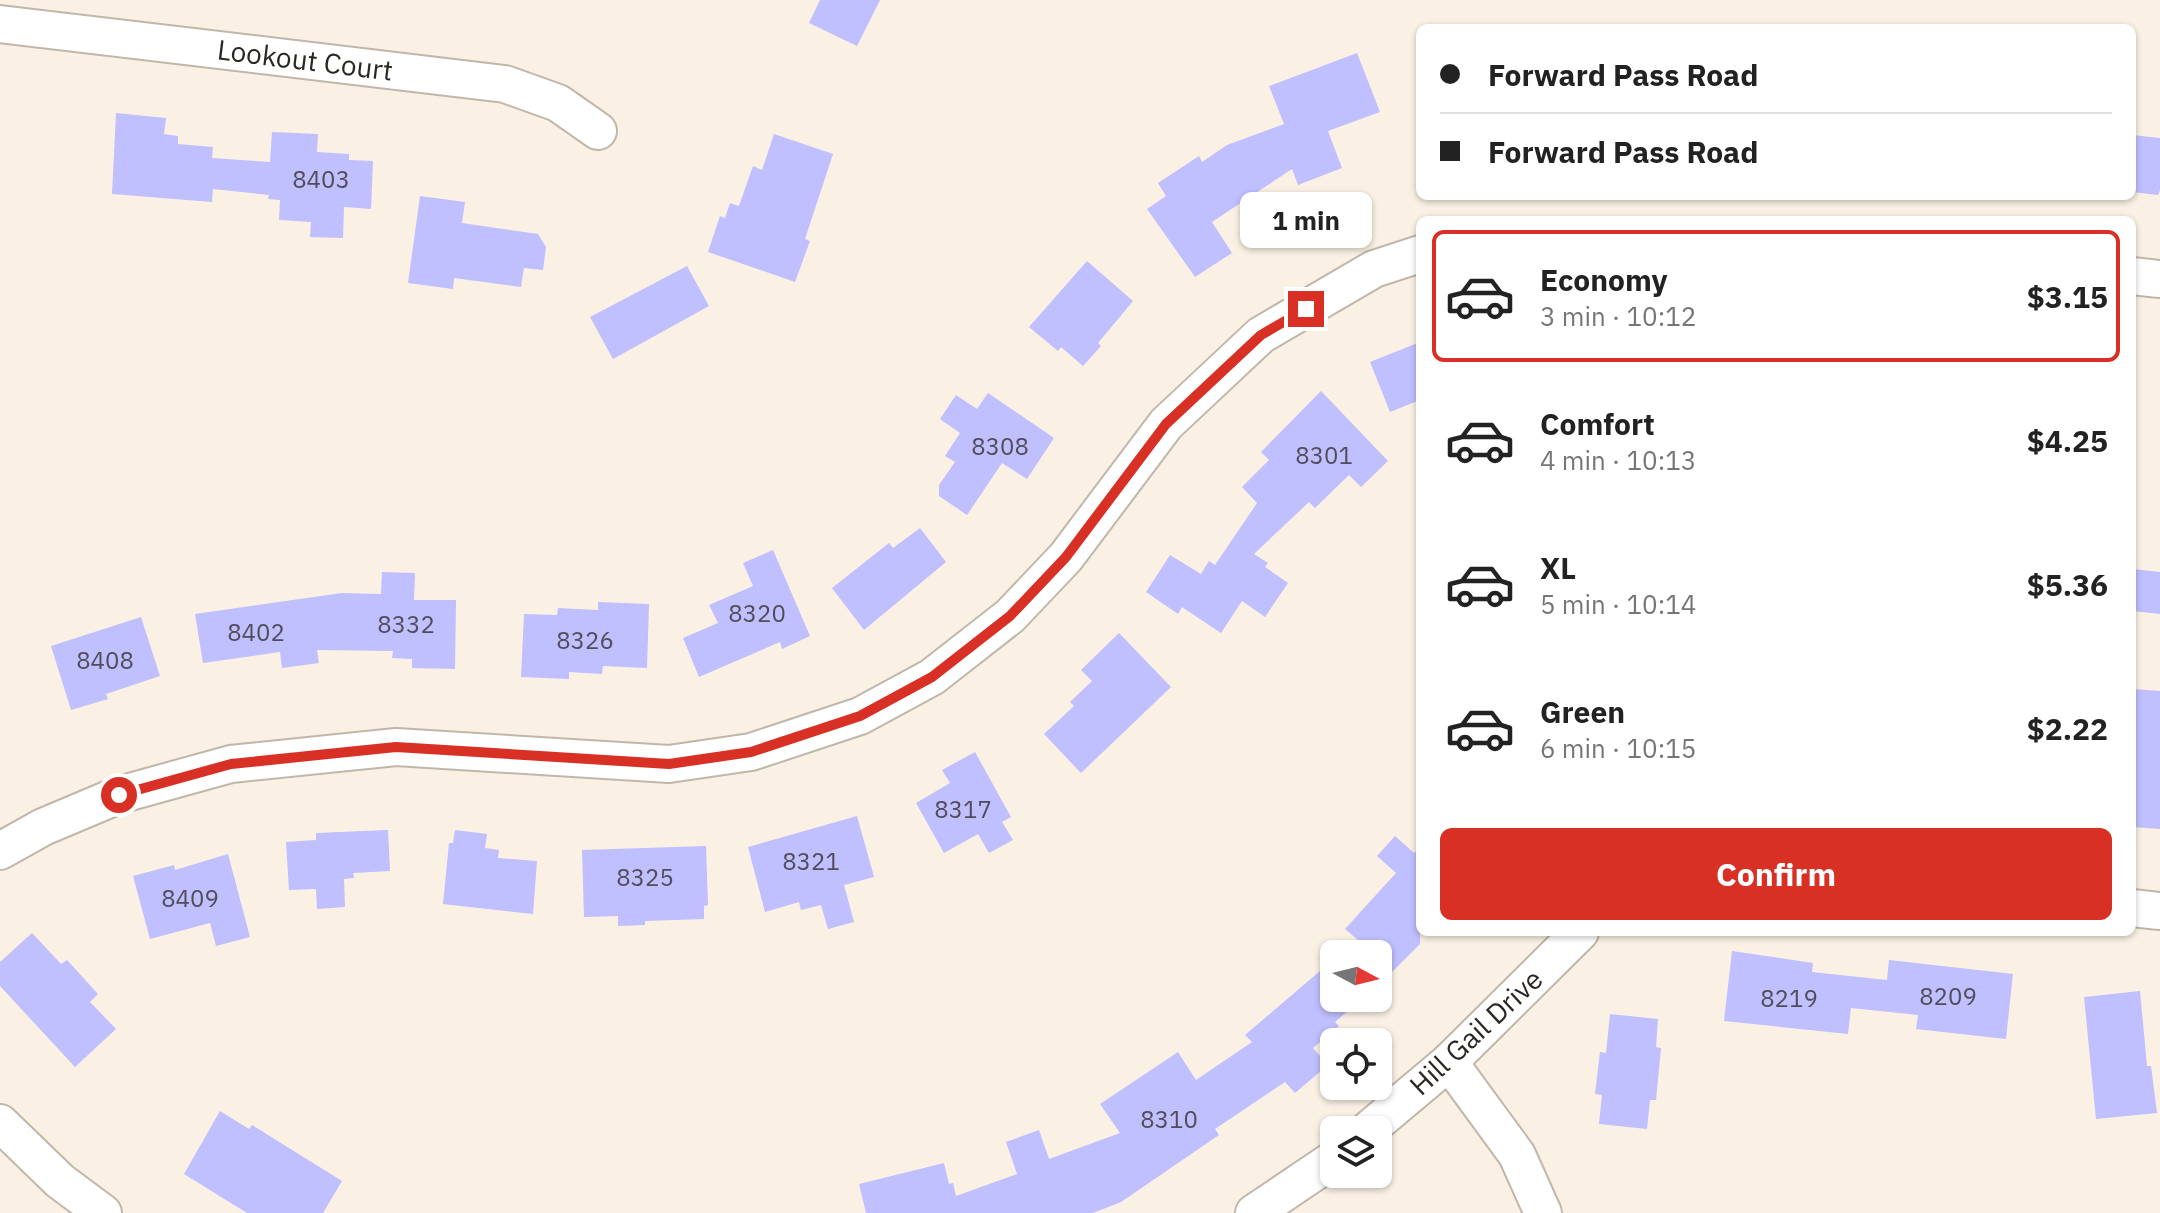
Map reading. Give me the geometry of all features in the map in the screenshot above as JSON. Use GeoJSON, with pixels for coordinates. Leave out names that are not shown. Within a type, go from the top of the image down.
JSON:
{"type":"FeatureCollection","features":[{"type":"Feature","properties":{"kind":"street","name":"Lookout Court"},"geometry":{"type":"LineString","coordinates":[[0,24],[505,84],[558,103],[598,131]]}},
{"type":"Feature","properties":{"kind":"street"},"geometry":{"type":"LineString","coordinates":[[0,851],[43,827],[119,795],[231,764],[396,747],[669,764],[751,752],[860,716],[932,677],[1010,616],[1066,557],[1166,424],[1261,335],[1374,269],[1416,255]]}},
{"type":"Feature","properties":{"kind":"street"},"geometry":{"type":"LineString","coordinates":[[2136,276],[2160,279]]}},
{"type":"Feature","properties":{"kind":"street"},"geometry":{"type":"LineString","coordinates":[[2136,908],[2160,911]]}},
{"type":"Feature","properties":{"kind":"street","name":"Hill Gail Drive"},"geometry":{"type":"LineString","coordinates":[[1385,1116],[1449,1062],[1576,936]]}},
{"type":"Feature","properties":{"kind":"street"},"geometry":{"type":"LineString","coordinates":[[1449,1062],[1517,1155],[1543,1213]]}},
{"type":"Feature","properties":{"kind":"street"},"geometry":{"type":"LineString","coordinates":[[0,1123],[60,1181],[103,1213]]}},
{"type":"Feature","properties":{"kind":"street"},"geometry":{"type":"LineString","coordinates":[[1254,1213],[1320,1168]]}},
{"type":"Feature","properties":{"kind":"building"},"geometry":{"type":"Polygon","coordinates":[[[820,0],[880,0],[857,46],[809,23],[820,0]]]}},
{"type":"Feature","properties":{"kind":"building"},"geometry":{"type":"Polygon","coordinates":[[[1357,53],[1380,112],[1328,131],[1342,168],[1298,185],[1292,169],[1212,222],[1232,253],[1195,277],[1147,209],[1166,196],[1158,183],[1199,156],[1202,162],[1227,145],[1284,124],[1269,86],[1357,53]]]}},
{"type":"Feature","properties":{"kind":"building"},"geometry":{"type":"Polygon","coordinates":[[[116,113],[166,118],[164,134],[178,136],[178,144],[213,147],[212,158],[270,162],[272,132],[318,134],[317,152],[349,154],[349,160],[373,161],[371,209],[344,207],[343,238],[310,237],[311,222],[279,220],[280,200],[268,199],[269,195],[213,189],[212,202],[112,194],[116,113]]]}},
{"type":"Feature","properties":{"kind":"building"},"geometry":{"type":"Polygon","coordinates":[[[774,134],[833,154],[805,239],[810,241],[795,282],[708,252],[720,216],[725,218],[730,203],[739,206],[753,166],[762,170],[774,134]]]}},
{"type":"Feature","properties":{"kind":"building"},"geometry":{"type":"Polygon","coordinates":[[[2136,135],[2160,138],[2158,195],[2136,192],[2136,135]]]}},
{"type":"Feature","properties":{"kind":"building"},"geometry":{"type":"Polygon","coordinates":[[[420,196],[465,202],[462,223],[538,234],[546,247],[543,270],[524,268],[521,287],[454,278],[453,289],[408,283],[420,196]]]}},
{"type":"Feature","properties":{"kind":"building"},"geometry":{"type":"Polygon","coordinates":[[[1087,261],[1133,301],[1083,366],[1061,347],[1058,351],[1029,327],[1087,261]]]}},
{"type":"Feature","properties":{"kind":"building"},"geometry":{"type":"Polygon","coordinates":[[[687,266],[709,306],[613,359],[590,317],[687,266]]]}},
{"type":"Feature","properties":{"kind":"building"},"geometry":{"type":"Polygon","coordinates":[[[1416,344],[1416,402],[1390,412],[1370,362],[1416,344]]]}},
{"type":"Feature","properties":{"kind":"building"},"geometry":{"type":"Polygon","coordinates":[[[1321,391],[1388,461],[1361,487],[1349,475],[1315,508],[1309,502],[1254,554],[1268,563],[1265,567],[1288,583],[1265,617],[1242,601],[1221,633],[1182,607],[1178,614],[1146,592],[1170,555],[1201,574],[1209,561],[1215,565],[1257,503],[1242,487],[1269,460],[1261,452],[1321,391]]]}},
{"type":"Feature","properties":{"kind":"building"},"geometry":{"type":"Polygon","coordinates":[[[988,393],[1054,438],[1027,479],[1002,463],[967,515],[939,496],[939,485],[955,462],[945,456],[960,433],[940,419],[956,395],[977,409],[988,393]]]}},
{"type":"Feature","properties":{"kind":"building"},"geometry":{"type":"Polygon","coordinates":[[[920,528],[946,562],[864,630],[832,588],[889,543],[893,548],[920,528]]]}},
{"type":"Feature","properties":{"kind":"building"},"geometry":{"type":"Polygon","coordinates":[[[773,550],[810,636],[782,649],[780,642],[699,677],[683,638],[718,623],[709,605],[753,586],[743,563],[773,550]]]}},
{"type":"Feature","properties":{"kind":"building"},"geometry":{"type":"Polygon","coordinates":[[[2136,569],[2160,572],[2160,614],[2136,611],[2136,569]]]}},
{"type":"Feature","properties":{"kind":"building"},"geometry":{"type":"Polygon","coordinates":[[[382,572],[415,573],[414,600],[456,600],[455,669],[412,668],[412,659],[392,658],[393,651],[317,650],[319,663],[282,668],[280,652],[203,663],[195,614],[342,593],[381,594],[382,572]]]}},
{"type":"Feature","properties":{"kind":"building"},"geometry":{"type":"Polygon","coordinates":[[[598,602],[649,604],[647,668],[603,666],[602,674],[569,672],[569,679],[521,677],[524,614],[557,615],[558,608],[598,610],[598,602]]]}},
{"type":"Feature","properties":{"kind":"building"},"geometry":{"type":"Polygon","coordinates":[[[141,617],[160,676],[106,694],[108,699],[71,710],[51,646],[141,617]]]}},
{"type":"Feature","properties":{"kind":"building"},"geometry":{"type":"Polygon","coordinates":[[[1119,633],[1171,687],[1081,773],[1044,734],[1074,706],[1070,702],[1092,681],[1081,670],[1119,633]]]}},
{"type":"Feature","properties":{"kind":"building"},"geometry":{"type":"Polygon","coordinates":[[[2136,689],[2160,691],[2160,829],[2136,827],[2136,689]]]}},
{"type":"Feature","properties":{"kind":"building"},"geometry":{"type":"Polygon","coordinates":[[[975,752],[1011,817],[1002,822],[1013,840],[989,853],[978,834],[944,853],[916,803],[950,783],[942,770],[975,752]]]}},
{"type":"Feature","properties":{"kind":"building"},"geometry":{"type":"Polygon","coordinates":[[[857,816],[874,877],[844,885],[854,922],[828,929],[821,905],[801,910],[799,902],[765,912],[748,847],[857,816]]]}},
{"type":"Feature","properties":{"kind":"building"},"geometry":{"type":"Polygon","coordinates":[[[388,830],[390,871],[353,873],[354,878],[344,879],[345,907],[317,909],[316,889],[289,890],[286,842],[316,840],[316,833],[388,830]]]}},
{"type":"Feature","properties":{"kind":"building"},"geometry":{"type":"Polygon","coordinates":[[[455,830],[487,834],[485,848],[499,850],[498,858],[537,861],[533,914],[443,904],[449,843],[453,843],[455,830]]]}},
{"type":"Feature","properties":{"kind":"building"},"geometry":{"type":"Polygon","coordinates":[[[1395,836],[1414,853],[1416,851],[1416,936],[1420,936],[1420,944],[1392,972],[1392,940],[1358,940],[1345,929],[1396,873],[1377,856],[1395,836]]]}},
{"type":"Feature","properties":{"kind":"building"},"geometry":{"type":"Polygon","coordinates":[[[706,846],[708,905],[704,906],[704,919],[645,921],[645,925],[618,926],[618,916],[584,917],[582,850],[706,846]]]}},
{"type":"Feature","properties":{"kind":"building"},"geometry":{"type":"Polygon","coordinates":[[[228,854],[250,937],[216,946],[210,923],[150,939],[133,876],[174,865],[175,870],[228,854]]]}},
{"type":"Feature","properties":{"kind":"building"},"geometry":{"type":"Polygon","coordinates":[[[32,933],[61,964],[67,960],[98,994],[90,1002],[116,1029],[75,1067],[0,986],[0,962],[32,933]]]}},
{"type":"Feature","properties":{"kind":"building"},"geometry":{"type":"Polygon","coordinates":[[[1732,951],[1813,963],[1812,972],[1887,980],[1889,960],[2013,974],[2006,1039],[1916,1029],[1918,1015],[1851,1008],[1848,1034],[1724,1021],[1732,951]]]}},
{"type":"Feature","properties":{"kind":"building"},"geometry":{"type":"Polygon","coordinates":[[[1320,971],[1320,1012],[1347,1012],[1335,1022],[1339,1026],[1337,1028],[1320,1028],[1320,1042],[1313,1048],[1320,1056],[1320,1072],[1295,1093],[1285,1082],[1215,1129],[1219,1135],[1121,1202],[1093,1213],[866,1213],[859,1184],[944,1163],[949,1184],[953,1183],[956,1196],[1017,1174],[1006,1142],[1039,1130],[1049,1159],[1120,1133],[1100,1104],[1178,1052],[1196,1080],[1252,1042],[1245,1035],[1320,971]]]}},
{"type":"Feature","properties":{"kind":"building"},"geometry":{"type":"Polygon","coordinates":[[[2140,991],[2147,1066],[2151,1066],[2157,1113],[2096,1119],[2084,997],[2140,991]]]}},
{"type":"Feature","properties":{"kind":"building"},"geometry":{"type":"Polygon","coordinates":[[[1610,1014],[1658,1019],[1656,1047],[1661,1048],[1656,1100],[1650,1100],[1647,1129],[1599,1124],[1602,1095],[1595,1094],[1600,1052],[1606,1053],[1610,1014]]]}},
{"type":"Feature","properties":{"kind":"building"},"geometry":{"type":"Polygon","coordinates":[[[220,1111],[249,1129],[252,1125],[342,1181],[323,1213],[247,1213],[184,1174],[220,1111]]]}},
{"type":"Feature","properties":{"kind":"route"},"geometry":{"type":"LineString","coordinates":[[119,795],[231,764],[396,747],[669,764],[751,752],[860,716],[932,677],[1010,616],[1066,557],[1166,424],[1261,335],[1306,309]]}}]}
